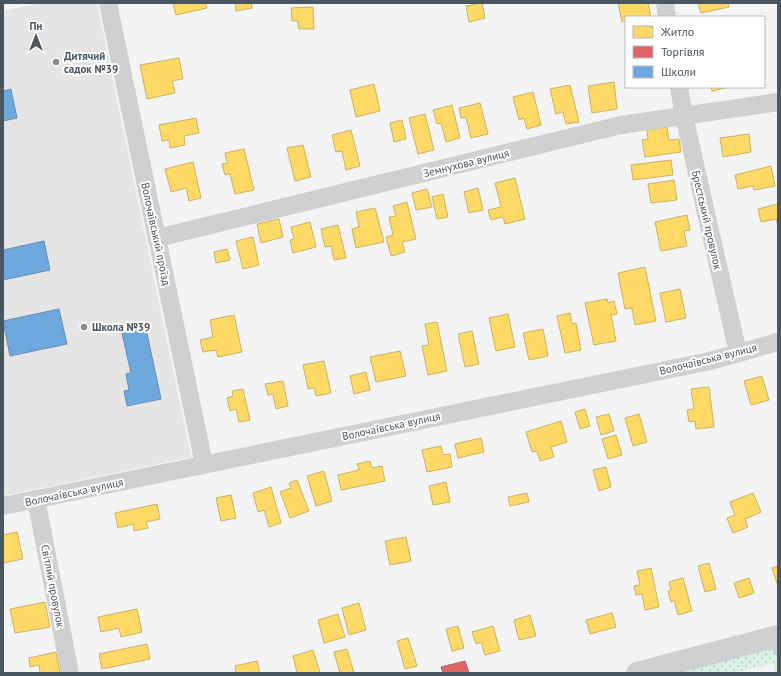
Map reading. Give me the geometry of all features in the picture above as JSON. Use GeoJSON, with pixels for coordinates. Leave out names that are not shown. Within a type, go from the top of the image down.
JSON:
{"type":"FeatureCollection","features":[{"type":"Feature","properties":{"kind":"street","name":"Волочаївський проїзд"},"geometry":{"type":"LineString","coordinates":[[108,3],[204,464]]}},
{"type":"Feature","properties":{"kind":"street"},"geometry":{"type":"LineString","coordinates":[[665,3],[668,16]]}},
{"type":"Feature","properties":{"kind":"street","name":"Брестський провулок"},"geometry":{"type":"LineString","coordinates":[[679,88],[684,116],[738,353]]}},
{"type":"Feature","properties":{"kind":"street","name":"Земнухова вулиця"},"geometry":{"type":"LineString","coordinates":[[157,238],[621,125],[778,102]]}},
{"type":"Feature","properties":{"kind":"street","name":"Волочаївська вулиця"},"geometry":{"type":"LineString","coordinates":[[3,506],[710,361],[778,342]]}},
{"type":"Feature","properties":{"kind":"street","name":"Світлий провулок"},"geometry":{"type":"LineString","coordinates":[[36,499],[70,673]]}},
{"type":"Feature","properties":{"kind":"street"},"geometry":{"type":"LineString","coordinates":[[637,673],[776,642]]}},
{"type":"Feature","properties":{"kind":"shaded area","name":"Школа №39"},"geometry":{"type":"Polygon","coordinates":[[[40,3],[97,3],[191,457],[3,496],[3,11],[40,3]]]}},
{"type":"Feature","properties":{"kind":"green space"},"geometry":{"type":"Polygon","coordinates":[[[773,638],[778,651],[778,673],[775,673],[774,663],[733,673],[637,673],[773,638]]]}},
{"type":"Feature","properties":{"kind":"building: Житло"},"geometry":{"type":"Polygon","coordinates":[[[173,3],[205,3],[207,8],[176,15],[173,3]]]}},
{"type":"Feature","properties":{"kind":"building: Житло"},"geometry":{"type":"Polygon","coordinates":[[[235,3],[251,3],[252,8],[236,11],[235,3]]]}},
{"type":"Feature","properties":{"kind":"building: Житло"},"geometry":{"type":"Polygon","coordinates":[[[482,3],[485,18],[469,22],[466,6],[482,3]]]}},
{"type":"Feature","properties":{"kind":"building: Житло"},"geometry":{"type":"Polygon","coordinates":[[[618,3],[648,3],[651,16],[625,16],[625,21],[622,22],[618,3]]]}},
{"type":"Feature","properties":{"kind":"building: Житло"},"geometry":{"type":"Polygon","coordinates":[[[698,3],[728,3],[729,7],[701,13],[698,3]]]}},
{"type":"Feature","properties":{"kind":"building: Житло"},"geometry":{"type":"Polygon","coordinates":[[[313,7],[314,29],[299,29],[298,21],[292,21],[291,8],[313,7]]]}},
{"type":"Feature","properties":{"kind":"building: Житло"},"geometry":{"type":"Polygon","coordinates":[[[179,58],[183,79],[172,81],[175,93],[147,99],[140,65],[179,58]]]}},
{"type":"Feature","properties":{"kind":"building: Житло"},"geometry":{"type":"Polygon","coordinates":[[[614,82],[617,109],[592,113],[588,86],[614,82]]]}},
{"type":"Feature","properties":{"kind":"building: Житло"},"geometry":{"type":"Polygon","coordinates":[[[374,84],[380,111],[356,117],[350,90],[374,84]]]}},
{"type":"Feature","properties":{"kind":"building: Житло"},"geometry":{"type":"Polygon","coordinates":[[[570,85],[579,122],[566,124],[563,112],[556,114],[550,89],[570,85]]]}},
{"type":"Feature","properties":{"kind":"building: Житло"},"geometry":{"type":"Polygon","coordinates":[[[711,88],[725,88],[712,91],[711,88]]]}},
{"type":"Feature","properties":{"kind":"building: Житло"},"geometry":{"type":"Polygon","coordinates":[[[533,92],[541,125],[527,129],[524,118],[519,120],[513,97],[533,92]]]}},
{"type":"Feature","properties":{"kind":"building: Житло"},"geometry":{"type":"Polygon","coordinates":[[[480,103],[488,134],[471,138],[466,117],[461,118],[459,108],[480,103]]]}},
{"type":"Feature","properties":{"kind":"building: Житло"},"geometry":{"type":"Polygon","coordinates":[[[452,105],[460,138],[446,142],[441,123],[437,124],[433,110],[452,105]]]}},
{"type":"Feature","properties":{"kind":"building: Житло"},"geometry":{"type":"Polygon","coordinates":[[[425,114],[434,150],[418,154],[409,118],[425,114]]]}},
{"type":"Feature","properties":{"kind":"building: Житло"},"geometry":{"type":"Polygon","coordinates":[[[196,118],[199,133],[184,136],[185,145],[170,148],[169,140],[162,141],[159,125],[196,118]]]}},
{"type":"Feature","properties":{"kind":"building: Житло"},"geometry":{"type":"Polygon","coordinates":[[[402,120],[406,139],[394,142],[390,123],[402,120]]]}},
{"type":"Feature","properties":{"kind":"building: Житло"},"geometry":{"type":"Polygon","coordinates":[[[667,127],[669,140],[679,139],[681,152],[645,157],[642,140],[648,139],[647,130],[667,127]]]}},
{"type":"Feature","properties":{"kind":"building: Житло"},"geometry":{"type":"Polygon","coordinates":[[[351,130],[360,166],[346,170],[342,151],[336,152],[332,135],[351,130]]]}},
{"type":"Feature","properties":{"kind":"building: Житло"},"geometry":{"type":"Polygon","coordinates":[[[749,134],[751,152],[723,157],[720,138],[749,134]]]}},
{"type":"Feature","properties":{"kind":"building: Житло"},"geometry":{"type":"Polygon","coordinates":[[[303,145],[311,177],[295,181],[287,148],[303,145]]]}},
{"type":"Feature","properties":{"kind":"building: Житло"},"geometry":{"type":"Polygon","coordinates":[[[244,149],[254,190],[235,194],[230,174],[225,175],[222,164],[227,163],[225,153],[244,149]]]}},
{"type":"Feature","properties":{"kind":"building: Житло"},"geometry":{"type":"Polygon","coordinates":[[[671,160],[673,175],[633,180],[631,165],[671,160]]]}},
{"type":"Feature","properties":{"kind":"building: Житло"},"geometry":{"type":"Polygon","coordinates":[[[193,162],[201,198],[189,201],[186,188],[171,192],[165,169],[193,162]]]}},
{"type":"Feature","properties":{"kind":"building: Житло"},"geometry":{"type":"Polygon","coordinates":[[[771,166],[775,186],[754,190],[753,186],[738,189],[735,175],[771,166]]]}},
{"type":"Feature","properties":{"kind":"building: Житло"},"geometry":{"type":"Polygon","coordinates":[[[515,178],[525,219],[505,224],[503,217],[491,220],[488,210],[501,207],[495,183],[515,178]]]}},
{"type":"Feature","properties":{"kind":"building: Житло"},"geometry":{"type":"Polygon","coordinates":[[[674,180],[677,200],[651,203],[648,184],[674,180]]]}},
{"type":"Feature","properties":{"kind":"building: Житло"},"geometry":{"type":"Polygon","coordinates":[[[478,188],[483,210],[469,213],[464,192],[478,188]]]}},
{"type":"Feature","properties":{"kind":"building: Житло"},"geometry":{"type":"Polygon","coordinates":[[[427,189],[432,207],[416,210],[412,193],[427,189]]]}},
{"type":"Feature","properties":{"kind":"building: Житло"},"geometry":{"type":"Polygon","coordinates":[[[443,194],[448,217],[437,219],[432,197],[443,194]]]}},
{"type":"Feature","properties":{"kind":"building: Житло"},"geometry":{"type":"Polygon","coordinates":[[[407,202],[416,239],[402,242],[405,252],[391,256],[386,237],[393,235],[389,217],[396,216],[393,206],[407,202]]]}},
{"type":"Feature","properties":{"kind":"building: Житло"},"geometry":{"type":"Polygon","coordinates":[[[778,204],[778,227],[776,219],[761,222],[758,209],[778,204]]]}},
{"type":"Feature","properties":{"kind":"building: Житло"},"geometry":{"type":"Polygon","coordinates":[[[375,208],[384,242],[356,248],[352,229],[359,227],[356,212],[375,208]]]}},
{"type":"Feature","properties":{"kind":"building: Житло"},"geometry":{"type":"Polygon","coordinates":[[[687,215],[690,230],[684,231],[687,246],[661,251],[655,222],[687,215]]]}},
{"type":"Feature","properties":{"kind":"building: Житло"},"geometry":{"type":"Polygon","coordinates":[[[279,219],[283,237],[261,243],[257,224],[279,219]]]}},
{"type":"Feature","properties":{"kind":"building: Житло"},"geometry":{"type":"Polygon","coordinates":[[[310,222],[316,247],[293,253],[290,240],[294,239],[291,227],[310,222]]]}},
{"type":"Feature","properties":{"kind":"building: Житло"},"geometry":{"type":"Polygon","coordinates":[[[338,225],[346,258],[334,260],[331,246],[325,247],[321,229],[338,225]]]}},
{"type":"Feature","properties":{"kind":"building: Житло"},"geometry":{"type":"Polygon","coordinates":[[[253,237],[259,265],[243,269],[236,241],[253,237]]]}},
{"type":"Feature","properties":{"kind":"building: Житло"},"geometry":{"type":"Polygon","coordinates":[[[227,249],[230,260],[216,263],[214,252],[227,249]]]}},
{"type":"Feature","properties":{"kind":"building: Житло"},"geometry":{"type":"Polygon","coordinates":[[[645,267],[656,321],[635,325],[632,308],[625,309],[618,273],[645,267]]]}},
{"type":"Feature","properties":{"kind":"building: Житло"},"geometry":{"type":"Polygon","coordinates":[[[680,289],[686,318],[666,322],[660,293],[680,289]]]}},
{"type":"Feature","properties":{"kind":"building: Житло"},"geometry":{"type":"Polygon","coordinates":[[[607,299],[608,303],[614,301],[617,314],[611,315],[616,341],[594,345],[585,303],[607,299]]]}},
{"type":"Feature","properties":{"kind":"building: Житло"},"geometry":{"type":"Polygon","coordinates":[[[570,313],[572,324],[576,323],[581,350],[565,353],[557,316],[570,313]]]}},
{"type":"Feature","properties":{"kind":"building: Житло"},"geometry":{"type":"Polygon","coordinates":[[[508,314],[515,347],[496,351],[489,318],[508,314]]]}},
{"type":"Feature","properties":{"kind":"building: Житло"},"geometry":{"type":"Polygon","coordinates":[[[234,315],[242,352],[218,357],[216,350],[203,352],[200,340],[213,337],[210,320],[234,315]]]}},
{"type":"Feature","properties":{"kind":"building: Житло"},"geometry":{"type":"Polygon","coordinates":[[[437,322],[447,371],[428,375],[422,346],[429,345],[425,324],[437,322]]]}},
{"type":"Feature","properties":{"kind":"building: Житло"},"geometry":{"type":"Polygon","coordinates":[[[543,329],[548,356],[529,360],[523,333],[543,329]]]}},
{"type":"Feature","properties":{"kind":"building: Житло"},"geometry":{"type":"Polygon","coordinates":[[[472,331],[479,364],[465,367],[458,334],[472,331]]]}},
{"type":"Feature","properties":{"kind":"building: Житло"},"geometry":{"type":"Polygon","coordinates":[[[400,351],[406,376],[376,382],[370,357],[400,351]]]}},
{"type":"Feature","properties":{"kind":"building: Житло"},"geometry":{"type":"Polygon","coordinates":[[[324,361],[331,393],[316,396],[314,388],[308,389],[303,365],[324,361]]]}},
{"type":"Feature","properties":{"kind":"building: Житло"},"geometry":{"type":"Polygon","coordinates":[[[366,372],[370,390],[354,394],[350,376],[366,372]]]}},
{"type":"Feature","properties":{"kind":"building: Житло"},"geometry":{"type":"Polygon","coordinates":[[[762,376],[769,400],[751,405],[744,381],[762,376]]]}},
{"type":"Feature","properties":{"kind":"building: Житло"},"geometry":{"type":"Polygon","coordinates":[[[283,381],[288,406],[276,409],[273,394],[268,395],[265,384],[283,381]]]}},
{"type":"Feature","properties":{"kind":"building: Житло"},"geometry":{"type":"Polygon","coordinates":[[[709,387],[714,427],[696,429],[695,421],[689,422],[687,410],[694,409],[691,389],[709,387]]]}},
{"type":"Feature","properties":{"kind":"building: Житло"},"geometry":{"type":"Polygon","coordinates":[[[243,389],[250,420],[239,422],[236,409],[230,411],[227,398],[233,396],[232,391],[243,389]]]}},
{"type":"Feature","properties":{"kind":"building: Житло"},"geometry":{"type":"Polygon","coordinates":[[[585,409],[590,426],[580,429],[575,412],[585,409]]]}},
{"type":"Feature","properties":{"kind":"building: Житло"},"geometry":{"type":"Polygon","coordinates":[[[609,414],[614,431],[601,435],[596,417],[609,414]]]}},
{"type":"Feature","properties":{"kind":"building: Житло"},"geometry":{"type":"Polygon","coordinates":[[[639,414],[647,442],[633,446],[625,418],[639,414]]]}},
{"type":"Feature","properties":{"kind":"building: Житло"},"geometry":{"type":"Polygon","coordinates":[[[561,421],[567,442],[551,447],[554,457],[540,461],[537,451],[532,452],[526,432],[561,421]]]}},
{"type":"Feature","properties":{"kind":"building: Житло"},"geometry":{"type":"Polygon","coordinates":[[[616,435],[622,455],[608,459],[602,439],[616,435]]]}},
{"type":"Feature","properties":{"kind":"building: Житло"},"geometry":{"type":"Polygon","coordinates":[[[481,438],[484,452],[458,458],[455,444],[481,438]]]}},
{"type":"Feature","properties":{"kind":"building: Житло"},"geometry":{"type":"Polygon","coordinates":[[[441,446],[443,455],[450,454],[452,467],[427,472],[422,450],[441,446]]]}},
{"type":"Feature","properties":{"kind":"building: Житло"},"geometry":{"type":"Polygon","coordinates":[[[370,461],[372,468],[382,466],[385,481],[341,490],[338,475],[359,470],[357,464],[370,461]]]}},
{"type":"Feature","properties":{"kind":"building: Житло"},"geometry":{"type":"Polygon","coordinates":[[[606,467],[611,487],[599,491],[593,470],[606,467]]]}},
{"type":"Feature","properties":{"kind":"building: Житло"},"geometry":{"type":"Polygon","coordinates":[[[324,471],[332,501],[316,506],[307,476],[324,471]]]}},
{"type":"Feature","properties":{"kind":"building: Житло"},"geometry":{"type":"Polygon","coordinates":[[[297,480],[309,511],[290,518],[280,492],[291,488],[289,483],[297,480]]]}},
{"type":"Feature","properties":{"kind":"building: Житло"},"geometry":{"type":"Polygon","coordinates":[[[446,482],[450,502],[433,505],[429,486],[446,482]]]}},
{"type":"Feature","properties":{"kind":"building: Житло"},"geometry":{"type":"Polygon","coordinates":[[[271,487],[281,523],[269,527],[264,510],[258,512],[253,493],[271,487]]]}},
{"type":"Feature","properties":{"kind":"building: Житло"},"geometry":{"type":"Polygon","coordinates":[[[527,493],[529,502],[510,506],[508,497],[527,493]]]}},
{"type":"Feature","properties":{"kind":"building: Житло"},"geometry":{"type":"Polygon","coordinates":[[[753,493],[761,512],[745,519],[748,527],[733,533],[727,518],[735,515],[730,502],[753,493]]]}},
{"type":"Feature","properties":{"kind":"building: Житло"},"geometry":{"type":"Polygon","coordinates":[[[231,495],[236,518],[221,521],[216,498],[231,495]]]}},
{"type":"Feature","properties":{"kind":"building: Житло"},"geometry":{"type":"Polygon","coordinates":[[[157,504],[160,519],[146,522],[148,528],[134,531],[133,524],[118,528],[115,513],[157,504]]]}},
{"type":"Feature","properties":{"kind":"building: Житло"},"geometry":{"type":"Polygon","coordinates":[[[17,532],[23,559],[3,563],[3,535],[17,532]]]}},
{"type":"Feature","properties":{"kind":"building: Житло"},"geometry":{"type":"Polygon","coordinates":[[[406,537],[411,561],[390,565],[385,541],[406,537]]]}},
{"type":"Feature","properties":{"kind":"building: Житло"},"geometry":{"type":"Polygon","coordinates":[[[709,563],[716,589],[705,592],[698,566],[709,563]]]}},
{"type":"Feature","properties":{"kind":"building: Житло"},"geometry":{"type":"Polygon","coordinates":[[[778,566],[778,586],[772,568],[778,566]]]}},
{"type":"Feature","properties":{"kind":"building: Житло"},"geometry":{"type":"Polygon","coordinates":[[[651,568],[659,607],[645,610],[642,594],[636,595],[634,586],[640,585],[637,571],[651,568]]]}},
{"type":"Feature","properties":{"kind":"building: Житло"},"geometry":{"type":"Polygon","coordinates":[[[683,578],[692,611],[678,615],[674,600],[671,602],[668,591],[671,590],[669,582],[683,578]]]}},
{"type":"Feature","properties":{"kind":"building: Житло"},"geometry":{"type":"Polygon","coordinates":[[[749,578],[754,593],[739,598],[734,583],[749,578]]]}},
{"type":"Feature","properties":{"kind":"building: Житло"},"geometry":{"type":"Polygon","coordinates":[[[45,602],[50,627],[15,633],[10,609],[45,602]]]}},
{"type":"Feature","properties":{"kind":"building: Житло"},"geometry":{"type":"Polygon","coordinates":[[[359,603],[366,630],[349,635],[342,608],[359,603]]]}},
{"type":"Feature","properties":{"kind":"building: Житло"},"geometry":{"type":"Polygon","coordinates":[[[137,609],[142,632],[121,637],[119,628],[101,632],[98,617],[137,609]]]}},
{"type":"Feature","properties":{"kind":"building: Житло"},"geometry":{"type":"Polygon","coordinates":[[[612,613],[616,627],[590,634],[586,620],[612,613]]]}},
{"type":"Feature","properties":{"kind":"building: Житло"},"geometry":{"type":"Polygon","coordinates":[[[338,614],[345,637],[324,643],[318,620],[338,614]]]}},
{"type":"Feature","properties":{"kind":"building: Житло"},"geometry":{"type":"Polygon","coordinates":[[[530,615],[536,636],[519,640],[514,620],[530,615]]]}},
{"type":"Feature","properties":{"kind":"building: Житло"},"geometry":{"type":"Polygon","coordinates":[[[458,626],[464,648],[452,651],[446,629],[458,626]]]}},
{"type":"Feature","properties":{"kind":"building: Житло"},"geometry":{"type":"Polygon","coordinates":[[[493,626],[500,651],[485,655],[481,642],[476,644],[472,632],[493,626]]]}},
{"type":"Feature","properties":{"kind":"building: Житло"},"geometry":{"type":"Polygon","coordinates":[[[408,638],[417,666],[405,669],[397,641],[408,638]]]}},
{"type":"Feature","properties":{"kind":"building: Житло"},"geometry":{"type":"Polygon","coordinates":[[[147,644],[150,659],[102,669],[99,654],[147,644]]]}},
{"type":"Feature","properties":{"kind":"building: Житло"},"geometry":{"type":"Polygon","coordinates":[[[347,649],[354,673],[340,673],[334,652],[347,649]]]}},
{"type":"Feature","properties":{"kind":"building: Житло"},"geometry":{"type":"Polygon","coordinates":[[[313,650],[320,673],[297,673],[293,656],[313,650]]]}},
{"type":"Feature","properties":{"kind":"building: Житло"},"geometry":{"type":"Polygon","coordinates":[[[56,652],[60,673],[40,673],[39,665],[30,667],[29,658],[56,652]]]}},
{"type":"Feature","properties":{"kind":"building: Житло"},"geometry":{"type":"Polygon","coordinates":[[[257,661],[260,673],[236,673],[235,666],[257,661]]]}},
{"type":"Feature","properties":{"kind":"building: Торгівля"},"geometry":{"type":"Polygon","coordinates":[[[465,661],[469,673],[443,673],[441,667],[465,661]]]}},
{"type":"Feature","properties":{"kind":"building: Школи"},"geometry":{"type":"Polygon","coordinates":[[[11,89],[17,118],[3,121],[3,91],[11,89]]]}},
{"type":"Feature","properties":{"kind":"building: Школи"},"geometry":{"type":"Polygon","coordinates":[[[44,241],[50,270],[3,280],[3,250],[44,241]]]}},
{"type":"Feature","properties":{"kind":"building: Школи"},"geometry":{"type":"Polygon","coordinates":[[[59,309],[67,344],[10,356],[3,321],[59,309]]]}},
{"type":"Feature","properties":{"kind":"building: Школи"},"geometry":{"type":"Polygon","coordinates":[[[145,324],[161,399],[127,406],[124,391],[129,390],[126,374],[131,373],[121,329],[145,324]]]}},
{"type":"Feature","properties":{"kind":"place","name":"Дитячий садок №39"},"geometry":{"type":"Point","coordinates":[56,62]}},
{"type":"Feature","properties":{"kind":"place","name":"Школа №39"},"geometry":{"type":"Point","coordinates":[84,327]}}]}
